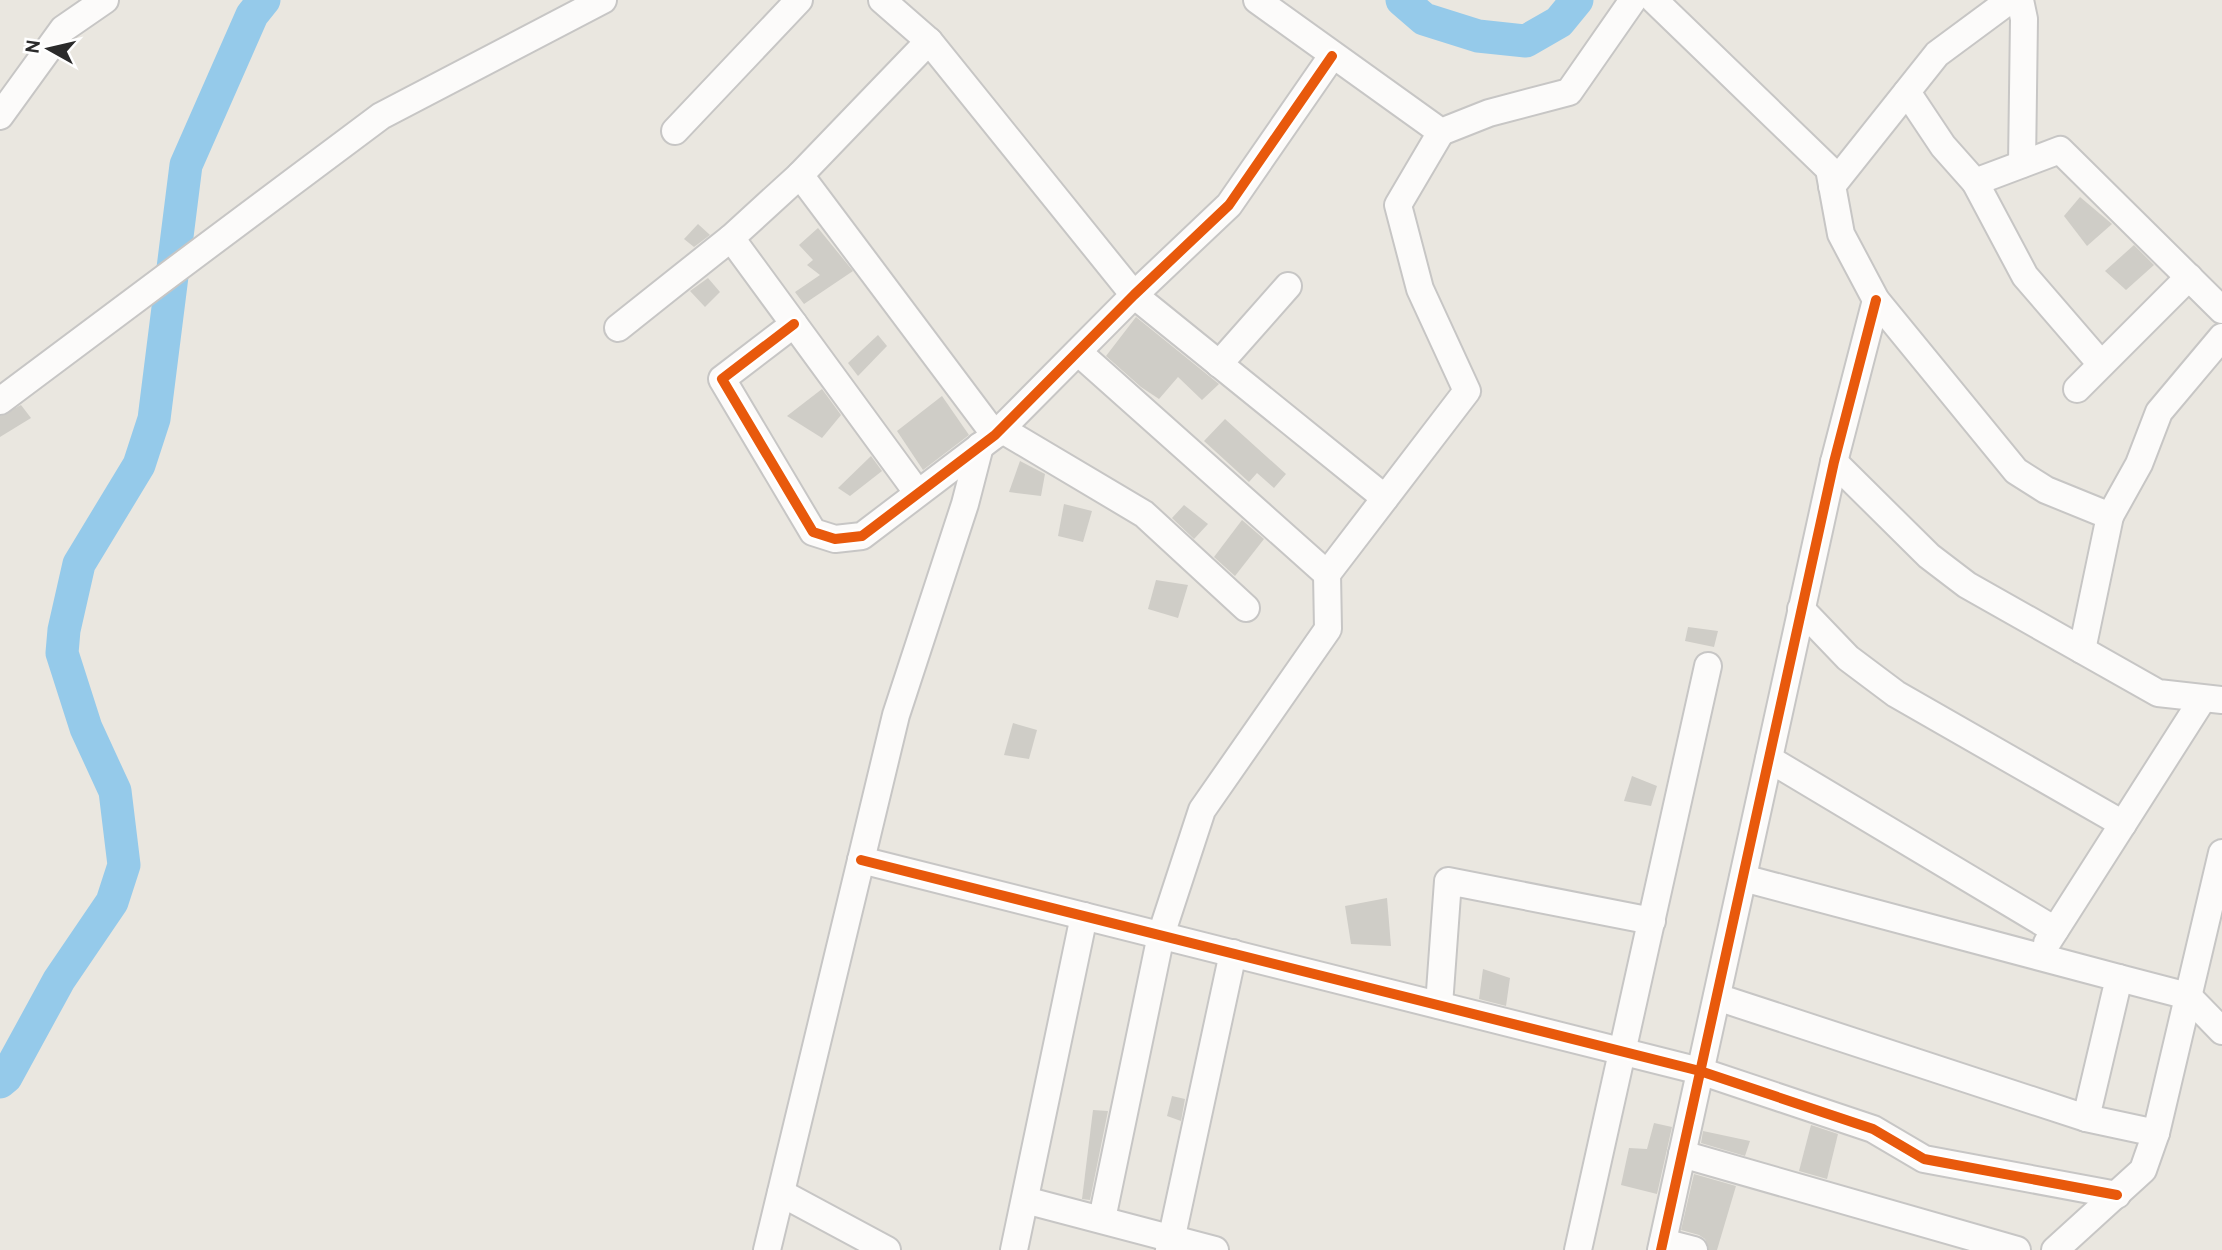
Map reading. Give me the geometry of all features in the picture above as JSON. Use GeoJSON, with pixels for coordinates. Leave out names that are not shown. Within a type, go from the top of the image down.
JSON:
{"type":"FeatureCollection","features":[{"type":"Feature","properties":{"kind":"street"},"geometry":{"type":"LineString","coordinates":[[0,116],[63,29],[105,0]]}},
{"type":"Feature","properties":{"kind":"street"},"geometry":{"type":"LineString","coordinates":[[0,401],[381,116],[603,0]]}},
{"type":"Feature","properties":{"kind":"street"},"geometry":{"type":"LineString","coordinates":[[675,131],[799,0]]}},
{"type":"Feature","properties":{"kind":"street"},"geometry":{"type":"LineString","coordinates":[[882,0],[929,41],[1134,295],[1385,498]]}},
{"type":"Feature","properties":{"kind":"street"},"geometry":{"type":"LineString","coordinates":[[1258,0],[1332,56],[1441,132]]}},
{"type":"Feature","properties":{"kind":"street"},"geometry":{"type":"LineString","coordinates":[[1102,1219],[1161,935],[1202,810],[1328,629],[1327,574],[1466,391],[1420,289],[1398,205],[1441,132],[1489,113],[1569,92],[1633,0]]}},
{"type":"Feature","properties":{"kind":"street"},"geometry":{"type":"LineString","coordinates":[[1654,0],[1829,169],[1840,234],[1876,300],[2016,471],[2046,490],[2110,516]]}},
{"type":"Feature","properties":{"kind":"street"},"geometry":{"type":"LineString","coordinates":[[1832,186],[1937,54],[2010,0]]}},
{"type":"Feature","properties":{"kind":"street"},"geometry":{"type":"LineString","coordinates":[[2020,0],[2024,19],[2022,164]]}},
{"type":"Feature","properties":{"kind":"street"},"geometry":{"type":"LineString","coordinates":[[618,328],[731,238],[800,175],[929,41]]}},
{"type":"Feature","properties":{"kind":"street"},"geometry":{"type":"LineString","coordinates":[[794,324],[722,379],[813,532],[835,539],[862,536],[992,437],[1134,295],[1229,205],[1332,56]]}},
{"type":"Feature","properties":{"kind":"street"},"geometry":{"type":"LineString","coordinates":[[1907,92],[1943,146],[1975,182],[2025,276],[2102,364]]}},
{"type":"Feature","properties":{"kind":"street"},"geometry":{"type":"LineString","coordinates":[[1975,182],[2060,150],[2222,310]]}},
{"type":"Feature","properties":{"kind":"street"},"geometry":{"type":"LineString","coordinates":[[800,175],[992,437],[1144,514],[1246,608]]}},
{"type":"Feature","properties":{"kind":"street"},"geometry":{"type":"LineString","coordinates":[[731,238],[917,492]]}},
{"type":"Feature","properties":{"kind":"street"},"geometry":{"type":"LineString","coordinates":[[2077,389],[2189,278]]}},
{"type":"Feature","properties":{"kind":"street"},"geometry":{"type":"LineString","coordinates":[[1219,364],[1288,286]]}},
{"type":"Feature","properties":{"kind":"street"},"geometry":{"type":"LineString","coordinates":[[1694,1250],[1662,1246],[1834,462],[1876,300]]}},
{"type":"Feature","properties":{"kind":"street"},"geometry":{"type":"LineString","coordinates":[[2082,650],[2110,516],[2139,464],[2160,412],[2222,337]]}},
{"type":"Feature","properties":{"kind":"street"},"geometry":{"type":"LineString","coordinates":[[1078,352],[1327,574]]}},
{"type":"Feature","properties":{"kind":"street"},"geometry":{"type":"LineString","coordinates":[[767,1250],[896,715],[965,504],[992,437]]}},
{"type":"Feature","properties":{"kind":"street"},"geometry":{"type":"LineString","coordinates":[[1834,462],[1929,556],[1967,585],[2158,693],[2212,700],[2123,824],[2038,956]]}},
{"type":"Feature","properties":{"kind":"street"},"geometry":{"type":"LineString","coordinates":[[1801,609],[1848,658],[1896,694],[2123,824]]}},
{"type":"Feature","properties":{"kind":"street"},"geometry":{"type":"LineString","coordinates":[[1578,1250],[1708,666]]}},
{"type":"Feature","properties":{"kind":"street"},"geometry":{"type":"LineString","coordinates":[[1769,759],[2055,930]]}},
{"type":"Feature","properties":{"kind":"street"},"geometry":{"type":"LineString","coordinates":[[2054,1250],[2079,1238],[2117,1195],[2144,1170],[2156,1133],[2188,996],[2216,903],[2222,853]]}},
{"type":"Feature","properties":{"kind":"street"},"geometry":{"type":"LineString","coordinates":[[861,860],[1700,1071],[1873,1129],[1924,1159],[2117,1195]]}},
{"type":"Feature","properties":{"kind":"street"},"geometry":{"type":"LineString","coordinates":[[1743,878],[2188,996],[2222,1031]]}},
{"type":"Feature","properties":{"kind":"street"},"geometry":{"type":"LineString","coordinates":[[1439,1005],[1448,880],[1652,920]]}},
{"type":"Feature","properties":{"kind":"street"},"geometry":{"type":"LineString","coordinates":[[1014,1250],[1084,916]]}},
{"type":"Feature","properties":{"kind":"street"},"geometry":{"type":"LineString","coordinates":[[1171,1243],[1233,953]]}},
{"type":"Feature","properties":{"kind":"street"},"geometry":{"type":"LineString","coordinates":[[2086,1118],[2119,978]]}},
{"type":"Feature","properties":{"kind":"street"},"geometry":{"type":"LineString","coordinates":[[1717,997],[2086,1118],[2156,1133]]}},
{"type":"Feature","properties":{"kind":"street"},"geometry":{"type":"LineString","coordinates":[[1682,1154],[2017,1250]]}},
{"type":"Feature","properties":{"kind":"street"},"geometry":{"type":"LineString","coordinates":[[781,1193],[887,1250]]}},
{"type":"Feature","properties":{"kind":"street"},"geometry":{"type":"LineString","coordinates":[[1025,1200],[1102,1219],[1171,1243],[1215,1250]]}},
{"type":"Feature","properties":{"kind":"building"},"geometry":{"type":"Polygon","coordinates":[[[2080,197],[2112,224],[2087,246],[2064,216],[2080,197]]]}},
{"type":"Feature","properties":{"kind":"building"},"geometry":{"type":"Polygon","coordinates":[[[698,224],[710,235],[694,247],[684,239],[698,224]]]}},
{"type":"Feature","properties":{"kind":"building"},"geometry":{"type":"Polygon","coordinates":[[[818,228],[853,271],[804,304],[795,292],[820,275],[807,265],[813,260],[799,245],[818,228]]]}},
{"type":"Feature","properties":{"kind":"building"},"geometry":{"type":"Polygon","coordinates":[[[2134,245],[2154,265],[2126,290],[2105,271],[2134,245]]]}},
{"type":"Feature","properties":{"kind":"building"},"geometry":{"type":"Polygon","coordinates":[[[708,278],[720,292],[705,307],[690,291],[708,278]]]}},
{"type":"Feature","properties":{"kind":"building"},"geometry":{"type":"Polygon","coordinates":[[[1136,317],[1219,384],[1202,400],[1178,377],[1159,399],[1141,387],[1106,356],[1136,317]]]}},
{"type":"Feature","properties":{"kind":"building"},"geometry":{"type":"Polygon","coordinates":[[[878,335],[887,346],[858,376],[848,363],[878,335]]]}},
{"type":"Feature","properties":{"kind":"building"},"geometry":{"type":"Polygon","coordinates":[[[822,389],[841,415],[822,438],[787,416],[822,389]]]}},
{"type":"Feature","properties":{"kind":"building"},"geometry":{"type":"Polygon","coordinates":[[[942,396],[969,435],[923,470],[897,431],[942,396]]]}},
{"type":"Feature","properties":{"kind":"building"},"geometry":{"type":"Polygon","coordinates":[[[21,405],[31,418],[0,437],[0,416],[21,405]]]}},
{"type":"Feature","properties":{"kind":"building"},"geometry":{"type":"Polygon","coordinates":[[[1225,419],[1286,474],[1274,488],[1257,473],[1249,482],[1204,441],[1225,419]]]}},
{"type":"Feature","properties":{"kind":"building"},"geometry":{"type":"Polygon","coordinates":[[[871,456],[882,471],[850,496],[838,488],[871,456]]]}},
{"type":"Feature","properties":{"kind":"building"},"geometry":{"type":"Polygon","coordinates":[[[1020,461],[1045,474],[1041,496],[1009,492],[1020,461]]]}},
{"type":"Feature","properties":{"kind":"building"},"geometry":{"type":"Polygon","coordinates":[[[1064,504],[1092,511],[1083,542],[1058,536],[1064,504]]]}},
{"type":"Feature","properties":{"kind":"building"},"geometry":{"type":"Polygon","coordinates":[[[1184,505],[1208,524],[1194,539],[1172,518],[1184,505]]]}},
{"type":"Feature","properties":{"kind":"building"},"geometry":{"type":"Polygon","coordinates":[[[1242,520],[1264,539],[1235,576],[1214,557],[1242,520]]]}},
{"type":"Feature","properties":{"kind":"building"},"geometry":{"type":"Polygon","coordinates":[[[1156,580],[1188,585],[1178,618],[1148,609],[1156,580]]]}},
{"type":"Feature","properties":{"kind":"building"},"geometry":{"type":"Polygon","coordinates":[[[1688,627],[1718,631],[1714,647],[1685,641],[1688,627]]]}},
{"type":"Feature","properties":{"kind":"building"},"geometry":{"type":"Polygon","coordinates":[[[1013,723],[1037,730],[1029,759],[1004,755],[1013,723]]]}},
{"type":"Feature","properties":{"kind":"building"},"geometry":{"type":"Polygon","coordinates":[[[1632,776],[1657,786],[1651,806],[1624,801],[1632,776]]]}},
{"type":"Feature","properties":{"kind":"building"},"geometry":{"type":"Polygon","coordinates":[[[1387,898],[1391,946],[1351,944],[1345,906],[1387,898]]]}},
{"type":"Feature","properties":{"kind":"building"},"geometry":{"type":"Polygon","coordinates":[[[1483,969],[1510,978],[1506,1006],[1479,999],[1483,969]]]}},
{"type":"Feature","properties":{"kind":"building"},"geometry":{"type":"Polygon","coordinates":[[[1172,1096],[1185,1099],[1181,1121],[1167,1116],[1172,1096]]]}},
{"type":"Feature","properties":{"kind":"building"},"geometry":{"type":"Polygon","coordinates":[[[1093,1110],[1108,1111],[1090,1200],[1082,1199],[1093,1110]]]}},
{"type":"Feature","properties":{"kind":"building"},"geometry":{"type":"Polygon","coordinates":[[[1654,1123],[1672,1127],[1657,1194],[1621,1185],[1629,1148],[1647,1149],[1654,1123]]]}},
{"type":"Feature","properties":{"kind":"building"},"geometry":{"type":"Polygon","coordinates":[[[1811,1125],[1838,1134],[1827,1179],[1799,1171],[1811,1125]]]}},
{"type":"Feature","properties":{"kind":"building"},"geometry":{"type":"Polygon","coordinates":[[[1703,1131],[1750,1141],[1745,1156],[1701,1143],[1703,1131]]]}},
{"type":"Feature","properties":{"kind":"building"},"geometry":{"type":"Polygon","coordinates":[[[1694,1174],[1736,1186],[1717,1250],[1709,1250],[1705,1239],[1699,1235],[1681,1230],[1694,1174]]]}},
{"type":"Feature","properties":{"kind":"waterway"},"geometry":{"type":"LineString","coordinates":[[0,1082],[6,1077],[59,980],[112,902],[124,865],[115,791],[86,728],[62,653],[64,630],[79,564],[139,465],[154,419],[186,165],[252,15],[264,0]]}},
{"type":"Feature","properties":{"kind":"waterway"},"geometry":{"type":"LineString","coordinates":[[1402,0],[1424,19],[1478,36],[1526,41],[1559,22],[1577,0]]}},
{"type":"Feature","properties":{"kind":"cycle path"},"geometry":{"type":"LineString","coordinates":[[794,324],[722,379],[813,532],[835,539],[862,536],[995,435],[1134,295],[1229,205],[1332,56]]}},
{"type":"Feature","properties":{"kind":"cycle path"},"geometry":{"type":"LineString","coordinates":[[1661,1250],[1834,462],[1876,300]]}},
{"type":"Feature","properties":{"kind":"cycle path"},"geometry":{"type":"LineString","coordinates":[[861,860],[1700,1071],[1873,1129],[1924,1159],[2117,1195]]}}]}
